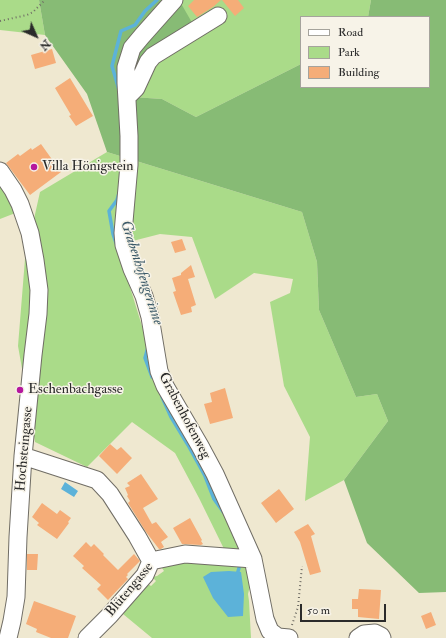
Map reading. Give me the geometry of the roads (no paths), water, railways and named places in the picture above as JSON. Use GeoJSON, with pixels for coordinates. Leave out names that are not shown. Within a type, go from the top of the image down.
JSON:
{"type":"FeatureCollection","features":[{"type":"Feature","properties":{"kind":"street","name":"Grabenhofenweg"},"geometry":{"type":"LineString","coordinates":[[174,0],[132,48],[126,67],[129,165],[123,233],[124,245],[132,269],[144,296],[150,318],[159,371],[165,386],[215,474],[253,560],[265,619],[270,631],[278,637],[286,638]]}},
{"type":"Feature","properties":{"kind":"street"},"geometry":{"type":"LineString","coordinates":[[159,16],[171,12],[187,0]]}},
{"type":"Feature","properties":{"kind":"street"},"geometry":{"type":"LineString","coordinates":[[127,97],[136,88],[148,62],[153,56],[218,16]]}},
{"type":"Feature","properties":{"kind":"street","name":"Hochsteingasse"},"geometry":{"type":"LineString","coordinates":[[0,171],[13,190],[20,204],[30,233],[39,290],[38,314],[23,456],[16,597],[8,638]]}},
{"type":"Feature","properties":{"kind":"street"},"geometry":{"type":"LineString","coordinates":[[23,456],[97,480],[110,494],[152,561]]}},
{"type":"Feature","properties":{"kind":"street","name":"Blütengasse"},"geometry":{"type":"LineString","coordinates":[[87,638],[110,615],[145,575],[152,561],[184,554],[253,560]]}},
{"type":"Feature","properties":{"kind":"street"},"geometry":{"type":"LineString","coordinates":[[358,638],[364,634],[375,633],[382,638]]}},
{"type":"Feature","properties":{"kind":"water"},"geometry":{"type":"Polygon","coordinates":[[[65,482],[78,491],[74,497],[61,489],[65,482]]]}},
{"type":"Feature","properties":{"kind":"water"},"geometry":{"type":"Polygon","coordinates":[[[211,572],[241,572],[244,594],[243,616],[228,617],[213,598],[203,577],[211,572]]]}},
{"type":"Feature","properties":{"kind":"waterway","name":"Grabenhofengerinne"},"geometry":{"type":"LineString","coordinates":[[119,90],[112,66],[121,31],[135,25],[145,11],[157,0]]}},
{"type":"Feature","properties":{"kind":"waterway","name":"Grabenhofengerinne"},"geometry":{"type":"LineString","coordinates":[[116,243],[109,211],[117,200],[119,193]]}},
{"type":"Feature","properties":{"kind":"waterway","name":"Grabenhofengerinne"},"geometry":{"type":"LineString","coordinates":[[148,347],[145,358],[152,377]]}},
{"type":"Feature","properties":{"kind":"waterway","name":"Grabenhofengerinne"},"geometry":{"type":"LineString","coordinates":[[162,397],[171,417],[205,476],[214,499],[224,513]]}},
{"type":"Feature","properties":{"kind":"waterway","name":"Grabenhofengerinne"},"geometry":{"type":"LineString","coordinates":[[237,575],[239,568]]}},
{"type":"Feature","properties":{"kind":"place","name":"Villa Hönigstein"},"geometry":{"type":"Point","coordinates":[34,167]}},
{"type":"Feature","properties":{"kind":"place","name":"Eschenbachgasse"},"geometry":{"type":"Point","coordinates":[20,390]}}]}
